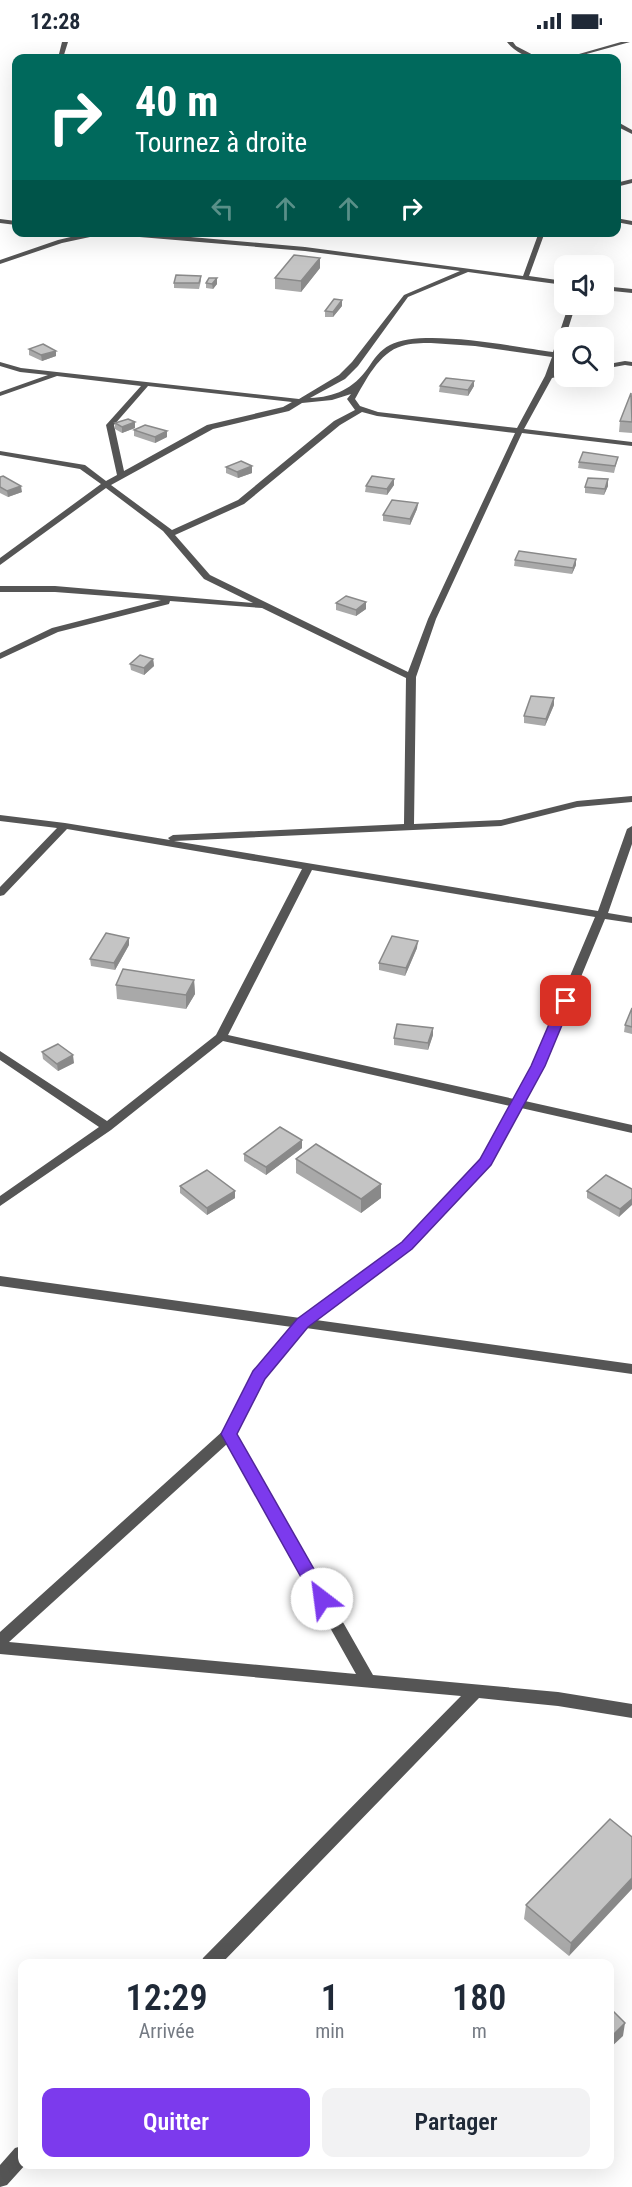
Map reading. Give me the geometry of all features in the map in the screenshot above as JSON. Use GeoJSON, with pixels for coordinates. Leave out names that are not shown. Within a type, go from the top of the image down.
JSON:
{"type":"FeatureCollection","features":[{"type":"Feature","properties":{"kind":"street"},"geometry":{"type":"LineString","coordinates":[[510,42],[514,47],[528,54]]}},
{"type":"Feature","properties":{"kind":"street"},"geometry":{"type":"LineString","coordinates":[[583,54],[627,42]]}},
{"type":"Feature","properties":{"kind":"street"},"geometry":{"type":"LineString","coordinates":[[0,262],[60,241],[80,237]]}},
{"type":"Feature","properties":{"kind":"street"},"geometry":{"type":"LineString","coordinates":[[163,237],[305,249],[554,282]]}},
{"type":"Feature","properties":{"kind":"street"},"geometry":{"type":"LineString","coordinates":[[525,279],[540,237]]}},
{"type":"Feature","properties":{"kind":"street"},"geometry":{"type":"LineString","coordinates":[[0,562],[105,485],[210,427],[286,409],[342,377],[355,364],[406,296],[466,271]]}},
{"type":"Feature","properties":{"kind":"street"},"geometry":{"type":"LineString","coordinates":[[614,289],[632,291]]}},
{"type":"Feature","properties":{"kind":"street"},"geometry":{"type":"LineString","coordinates":[[554,356],[442,343],[399,344],[388,349],[376,361],[351,399],[357,408],[377,414],[632,444]]}},
{"type":"Feature","properties":{"kind":"street"},"geometry":{"type":"LineString","coordinates":[[409,826],[411,677],[432,619],[554,362]]}},
{"type":"Feature","properties":{"kind":"street"},"geometry":{"type":"LineString","coordinates":[[0,364],[20,370],[300,401],[317,401],[337,396],[359,385]]}},
{"type":"Feature","properties":{"kind":"street"},"geometry":{"type":"LineString","coordinates":[[614,366],[630,364]]}},
{"type":"Feature","properties":{"kind":"street"},"geometry":{"type":"LineString","coordinates":[[0,394],[57,374]]}},
{"type":"Feature","properties":{"kind":"street"},"geometry":{"type":"LineString","coordinates":[[549,376],[554,375]]}},
{"type":"Feature","properties":{"kind":"street"},"geometry":{"type":"LineString","coordinates":[[121,476],[110,425],[146,384]]}},
{"type":"Feature","properties":{"kind":"street"},"geometry":{"type":"LineString","coordinates":[[170,534],[241,502],[337,423],[362,410]]}},
{"type":"Feature","properties":{"kind":"street"},"geometry":{"type":"LineString","coordinates":[[0,453],[82,467],[170,534],[207,577],[411,677]]}},
{"type":"Feature","properties":{"kind":"street"},"geometry":{"type":"LineString","coordinates":[[0,589],[55,589],[267,607]]}},
{"type":"Feature","properties":{"kind":"street"},"geometry":{"type":"LineString","coordinates":[[0,656],[55,630],[176,600]]}},
{"type":"Feature","properties":{"kind":"street"},"geometry":{"type":"LineString","coordinates":[[148,840],[501,823],[577,804],[632,799]]}},
{"type":"Feature","properties":{"kind":"street"},"geometry":{"type":"LineString","coordinates":[[0,818],[65,826],[632,920]]}},
{"type":"Feature","properties":{"kind":"street"},"geometry":{"type":"LineString","coordinates":[[0,893],[65,826]]}},
{"type":"Feature","properties":{"kind":"street"},"geometry":{"type":"LineString","coordinates":[[0,1641],[229,1434],[259,1375],[303,1323],[407,1246],[486,1161],[538,1066],[602,914],[632,829]]}},
{"type":"Feature","properties":{"kind":"street"},"geometry":{"type":"LineString","coordinates":[[0,1202],[107,1127],[221,1037],[309,866]]}},
{"type":"Feature","properties":{"kind":"street"},"geometry":{"type":"LineString","coordinates":[[221,1037],[632,1129]]}},
{"type":"Feature","properties":{"kind":"street"},"geometry":{"type":"LineString","coordinates":[[0,1055],[107,1127]]}},
{"type":"Feature","properties":{"kind":"street"},"geometry":{"type":"LineString","coordinates":[[0,1281],[632,1370]]}},
{"type":"Feature","properties":{"kind":"street"},"geometry":{"type":"LineString","coordinates":[[229,1434],[369,1682]]}},
{"type":"Feature","properties":{"kind":"street"},"geometry":{"type":"LineString","coordinates":[[0,1648],[558,1699],[632,1711]]}},
{"type":"Feature","properties":{"kind":"street"},"geometry":{"type":"LineString","coordinates":[[214,1959],[476,1691]]}},
{"type":"Feature","properties":{"kind":"street"},"geometry":{"type":"LineString","coordinates":[[0,2178],[18,2159]]}},
{"type":"Feature","properties":{"kind":"building"},"geometry":{"type":"Polygon","coordinates":[[[294,255],[320,258],[301,281],[275,278],[294,255]]]}},
{"type":"Feature","properties":{"kind":"building"},"geometry":{"type":"Polygon","coordinates":[[[176,275],[201,276],[199,283],[174,283],[176,275]]]}},
{"type":"Feature","properties":{"kind":"building"},"geometry":{"type":"Polygon","coordinates":[[[209,278],[217,278],[212,284],[206,283],[209,278]]]}},
{"type":"Feature","properties":{"kind":"building"},"geometry":{"type":"Polygon","coordinates":[[[334,299],[342,300],[333,312],[325,311],[334,299]]]}},
{"type":"Feature","properties":{"kind":"building"},"geometry":{"type":"Polygon","coordinates":[[[43,344],[56,351],[41,355],[29,349],[43,344]]]}},
{"type":"Feature","properties":{"kind":"building"},"geometry":{"type":"Polygon","coordinates":[[[446,378],[474,381],[468,390],[440,386],[446,378]]]}},
{"type":"Feature","properties":{"kind":"building"},"geometry":{"type":"Polygon","coordinates":[[[631,393],[632,422],[620,421],[631,393]]]}},
{"type":"Feature","properties":{"kind":"building"},"geometry":{"type":"Polygon","coordinates":[[[128,419],[135,422],[122,427],[115,423],[128,419]]]}},
{"type":"Feature","properties":{"kind":"building"},"geometry":{"type":"Polygon","coordinates":[[[145,425],[167,431],[155,437],[134,430],[145,425]]]}},
{"type":"Feature","properties":{"kind":"building"},"geometry":{"type":"Polygon","coordinates":[[[583,452],[618,457],[615,466],[579,462],[583,452]]]}},
{"type":"Feature","properties":{"kind":"building"},"geometry":{"type":"Polygon","coordinates":[[[241,461],[252,466],[237,472],[226,467],[241,461]]]}},
{"type":"Feature","properties":{"kind":"building"},"geometry":{"type":"Polygon","coordinates":[[[3,476],[21,486],[7,491],[0,487],[0,477],[3,476]]]}},
{"type":"Feature","properties":{"kind":"building"},"geometry":{"type":"Polygon","coordinates":[[[372,476],[394,479],[387,489],[366,486],[372,476]]]}},
{"type":"Feature","properties":{"kind":"building"},"geometry":{"type":"Polygon","coordinates":[[[588,478],[608,479],[605,489],[585,487],[588,478]]]}},
{"type":"Feature","properties":{"kind":"building"},"geometry":{"type":"Polygon","coordinates":[[[392,500],[418,503],[410,519],[383,515],[392,500]]]}},
{"type":"Feature","properties":{"kind":"building"},"geometry":{"type":"Polygon","coordinates":[[[519,551],[576,559],[573,568],[515,560],[519,551]]]}},
{"type":"Feature","properties":{"kind":"building"},"geometry":{"type":"Polygon","coordinates":[[[346,596],[366,602],[356,610],[336,603],[346,596]]]}},
{"type":"Feature","properties":{"kind":"building"},"geometry":{"type":"Polygon","coordinates":[[[140,655],[153,659],[144,668],[130,664],[140,655]]]}},
{"type":"Feature","properties":{"kind":"building"},"geometry":{"type":"Polygon","coordinates":[[[531,696],[554,698],[546,719],[524,716],[531,696]]]}},
{"type":"Feature","properties":{"kind":"building"},"geometry":{"type":"Polygon","coordinates":[[[106,933],[129,938],[114,963],[90,959],[106,933]]]}},
{"type":"Feature","properties":{"kind":"building"},"geometry":{"type":"Polygon","coordinates":[[[392,936],[418,941],[406,968],[379,963],[392,936]]]}},
{"type":"Feature","properties":{"kind":"building"},"geometry":{"type":"Polygon","coordinates":[[[123,969],[194,980],[186,995],[116,985],[123,969]]]}},
{"type":"Feature","properties":{"kind":"building"},"geometry":{"type":"Polygon","coordinates":[[[632,1008],[632,1027],[625,1025],[632,1008]]]}},
{"type":"Feature","properties":{"kind":"building"},"geometry":{"type":"Polygon","coordinates":[[[397,1024],[433,1028],[428,1043],[394,1038],[397,1024]]]}},
{"type":"Feature","properties":{"kind":"building"},"geometry":{"type":"Polygon","coordinates":[[[58,1044],[73,1055],[57,1064],[42,1052],[58,1044]]]}},
{"type":"Feature","properties":{"kind":"building"},"geometry":{"type":"Polygon","coordinates":[[[280,1127],[302,1140],[266,1167],[244,1154],[280,1127]]]}},
{"type":"Feature","properties":{"kind":"building"},"geometry":{"type":"Polygon","coordinates":[[[316,1144],[381,1184],[361,1199],[296,1159],[316,1144]]]}},
{"type":"Feature","properties":{"kind":"building"},"geometry":{"type":"Polygon","coordinates":[[[207,1170],[235,1191],[207,1208],[180,1186],[207,1170]]]}},
{"type":"Feature","properties":{"kind":"building"},"geometry":{"type":"Polygon","coordinates":[[[606,1175],[632,1189],[632,1199],[620,1209],[587,1191],[606,1175]]]}},
{"type":"Feature","properties":{"kind":"building"},"geometry":{"type":"Polygon","coordinates":[[[610,1819],[632,1837],[632,1878],[571,1943],[526,1905],[610,1819]]]}},
{"type":"Feature","properties":{"kind":"building"},"geometry":{"type":"Polygon","coordinates":[[[614,2012],[625,2023],[614,2034],[614,2012]]]}},
{"type":"Feature","properties":{"kind":"route"},"geometry":{"type":"LineString","coordinates":[[322,1599],[229,1434],[259,1375],[303,1323],[407,1246],[486,1161],[538,1066],[566,1001]]}}]}
